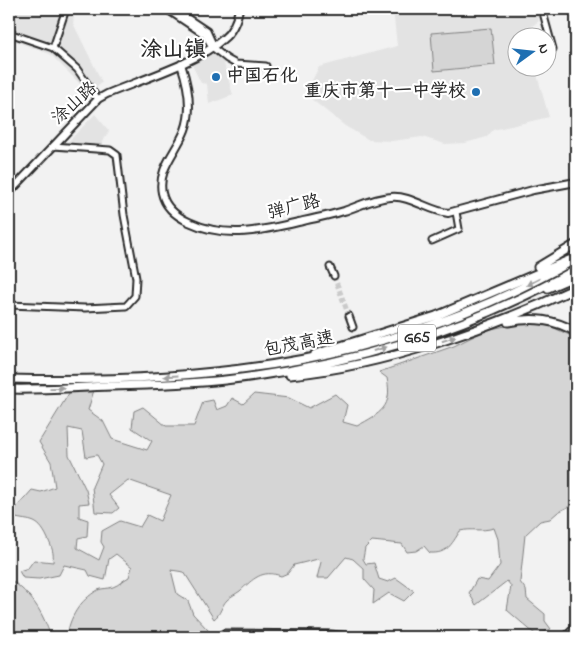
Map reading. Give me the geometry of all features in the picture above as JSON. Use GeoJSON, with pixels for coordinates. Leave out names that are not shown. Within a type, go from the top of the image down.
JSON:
{"type":"FeatureCollection","features":[{"type":"Feature","properties":{"kind":"highway"},"geometry":{"type":"LineString","coordinates":[[503,288],[576,244]]}},
{"type":"Feature","properties":{"kind":"highway"},"geometry":{"type":"LineString","coordinates":[[271,366],[393,330],[461,306],[554,265],[576,258]]}},
{"type":"Feature","properties":{"kind":"highway","name":"包茂高速"},"geometry":{"type":"LineString","coordinates":[[9,379],[166,377],[221,373],[271,366],[370,344],[444,321],[498,300],[576,258]]}},
{"type":"Feature","properties":{"kind":"highway","name":"包茂高速"},"geometry":{"type":"LineString","coordinates":[[9,389],[165,384],[247,377],[314,366],[380,350],[460,323],[524,296],[576,269]]}},
{"type":"Feature","properties":{"kind":"highway"},"geometry":{"type":"LineString","coordinates":[[524,296],[576,276]]}},
{"type":"Feature","properties":{"kind":"highway"},"geometry":{"type":"LineString","coordinates":[[247,377],[290,375],[399,353],[488,326],[523,313],[576,288]]}},
{"type":"Feature","properties":{"kind":"highway"},"geometry":{"type":"LineString","coordinates":[[576,302],[576,310]]}},
{"type":"Feature","properties":{"kind":"highway"},"geometry":{"type":"LineString","coordinates":[[488,326],[531,318],[576,331]]}},
{"type":"Feature","properties":{"kind":"main road","name":"涂山路"},"geometry":{"type":"LineString","coordinates":[[9,193],[98,99],[180,64],[212,47],[232,29],[239,9]]}},
{"type":"Feature","properties":{"kind":"main road","name":"弹广路"},"geometry":{"type":"LineString","coordinates":[[180,64],[186,79],[189,110],[185,129],[164,169],[161,181],[162,194],[168,208],[179,218],[195,225],[232,233],[249,233],[343,211],[380,198],[393,196],[434,211],[456,212],[533,190],[576,182]]}},
{"type":"Feature","properties":{"kind":"street"},"geometry":{"type":"LineString","coordinates":[[53,48],[66,9]]}},
{"type":"Feature","properties":{"kind":"street"},"geometry":{"type":"LineString","coordinates":[[166,9],[205,34],[212,47],[236,64],[266,66]]}},
{"type":"Feature","properties":{"kind":"street"},"geometry":{"type":"LineString","coordinates":[[174,9],[207,31],[211,36],[212,47]]}},
{"type":"Feature","properties":{"kind":"street"},"geometry":{"type":"LineString","coordinates":[[542,9],[547,28]]}},
{"type":"Feature","properties":{"kind":"street"},"geometry":{"type":"LineString","coordinates":[[9,33],[53,48],[77,70],[98,99]]}},
{"type":"Feature","properties":{"kind":"street"},"geometry":{"type":"LineString","coordinates":[[9,305],[85,308],[126,306],[135,296],[136,278],[124,215],[117,154],[110,150],[53,146]]}},
{"type":"Feature","properties":{"kind":"street"},"geometry":{"type":"LineString","coordinates":[[432,240],[459,229],[456,212]]}},
{"type":"Feature","properties":{"kind":"street"},"geometry":{"type":"LineString","coordinates":[[330,267],[334,276]]}},
{"type":"Feature","properties":{"kind":"street"},"geometry":{"type":"LineString","coordinates":[[349,316],[353,327]]}},
{"type":"Feature","properties":{"kind":"street"},"geometry":{"type":"LineString","coordinates":[[565,637],[574,628],[576,621]]}},
{"type":"Feature","properties":{"kind":"street"},"geometry":{"type":"LineString","coordinates":[[218,637],[224,633],[330,634],[362,637]]}},
{"type":"Feature","properties":{"kind":"shaded area"},"geometry":{"type":"Polygon","coordinates":[[[9,9],[75,9],[73,23],[102,82],[90,94],[50,54],[9,39],[9,9]]]}},
{"type":"Feature","properties":{"kind":"shaded area","name":"重庆市第十一中学校"},"geometry":{"type":"Polygon","coordinates":[[[393,9],[536,9],[539,21],[529,28],[508,28],[508,78],[538,78],[549,117],[493,130],[487,137],[465,143],[445,144],[422,137],[392,141],[369,140],[345,126],[305,94],[319,67],[397,46],[393,9]]]}},
{"type":"Feature","properties":{"kind":"shaded area"},"geometry":{"type":"Polygon","coordinates":[[[491,28],[495,65],[434,71],[431,33],[491,28]]]}},
{"type":"Feature","properties":{"kind":"shaded area"},"geometry":{"type":"Polygon","coordinates":[[[212,53],[223,60],[233,95],[209,104],[207,84],[201,83],[191,63],[212,53]]]}},
{"type":"Feature","properties":{"kind":"shaded area"},"geometry":{"type":"Polygon","coordinates":[[[95,114],[109,131],[100,147],[67,143],[95,114]]]}},
{"type":"Feature","properties":{"kind":"shaded area"},"geometry":{"type":"Polygon","coordinates":[[[525,322],[541,322],[576,338],[576,503],[558,512],[550,519],[540,521],[525,535],[520,582],[526,590],[527,599],[545,614],[545,621],[551,629],[536,635],[507,610],[511,586],[507,581],[476,605],[469,593],[477,579],[488,581],[500,565],[498,539],[494,528],[460,531],[448,548],[436,553],[430,553],[424,546],[416,551],[407,552],[402,544],[372,541],[365,548],[363,559],[366,564],[374,563],[379,579],[388,582],[396,578],[414,591],[404,601],[389,593],[373,604],[374,590],[364,579],[364,569],[353,559],[346,557],[328,578],[317,578],[321,562],[318,559],[294,565],[288,573],[281,576],[268,574],[258,576],[230,597],[214,619],[184,572],[171,570],[177,594],[188,601],[193,614],[208,630],[210,637],[67,637],[70,623],[76,610],[86,599],[98,590],[111,588],[129,577],[132,567],[116,554],[109,559],[105,580],[90,576],[87,570],[64,565],[59,575],[39,579],[23,578],[19,571],[28,568],[34,560],[53,562],[52,548],[40,526],[32,521],[9,516],[32,490],[41,492],[55,487],[51,462],[39,442],[71,390],[94,390],[88,410],[103,421],[112,439],[147,450],[152,441],[132,428],[134,411],[143,407],[166,426],[194,426],[203,402],[213,400],[217,410],[227,406],[232,398],[243,404],[254,394],[289,398],[309,408],[335,394],[347,405],[343,422],[357,426],[379,413],[386,403],[388,396],[387,378],[379,372],[454,346],[486,330],[525,322]],[[68,428],[69,455],[86,490],[89,503],[79,504],[79,517],[88,520],[87,536],[78,538],[77,548],[99,560],[104,547],[101,542],[102,531],[120,521],[140,527],[147,515],[160,521],[171,495],[128,480],[109,495],[119,508],[113,513],[95,512],[92,487],[102,464],[97,455],[86,457],[82,431],[68,428]]]}},
{"type":"Feature","properties":{"kind":"shaded area"},"geometry":{"type":"Polygon","coordinates":[[[9,579],[30,597],[44,619],[51,637],[9,637],[12,614],[9,614],[9,579]]]}},
{"type":"Feature","properties":{"kind":"tunnel"},"geometry":{"type":"LineString","coordinates":[[334,276],[349,316]]}},
{"type":"Feature","properties":{"kind":"place","name":"中国石化"},"geometry":{"type":"Point","coordinates":[216,77]}},
{"type":"Feature","properties":{"kind":"place","name":"重庆市第十一中学校"},"geometry":{"type":"Point","coordinates":[476,92]}},
{"type":"Feature","properties":{"kind":"district","name":"涂山镇"},"geometry":{"type":"Point","coordinates":[173,51]}}]}
